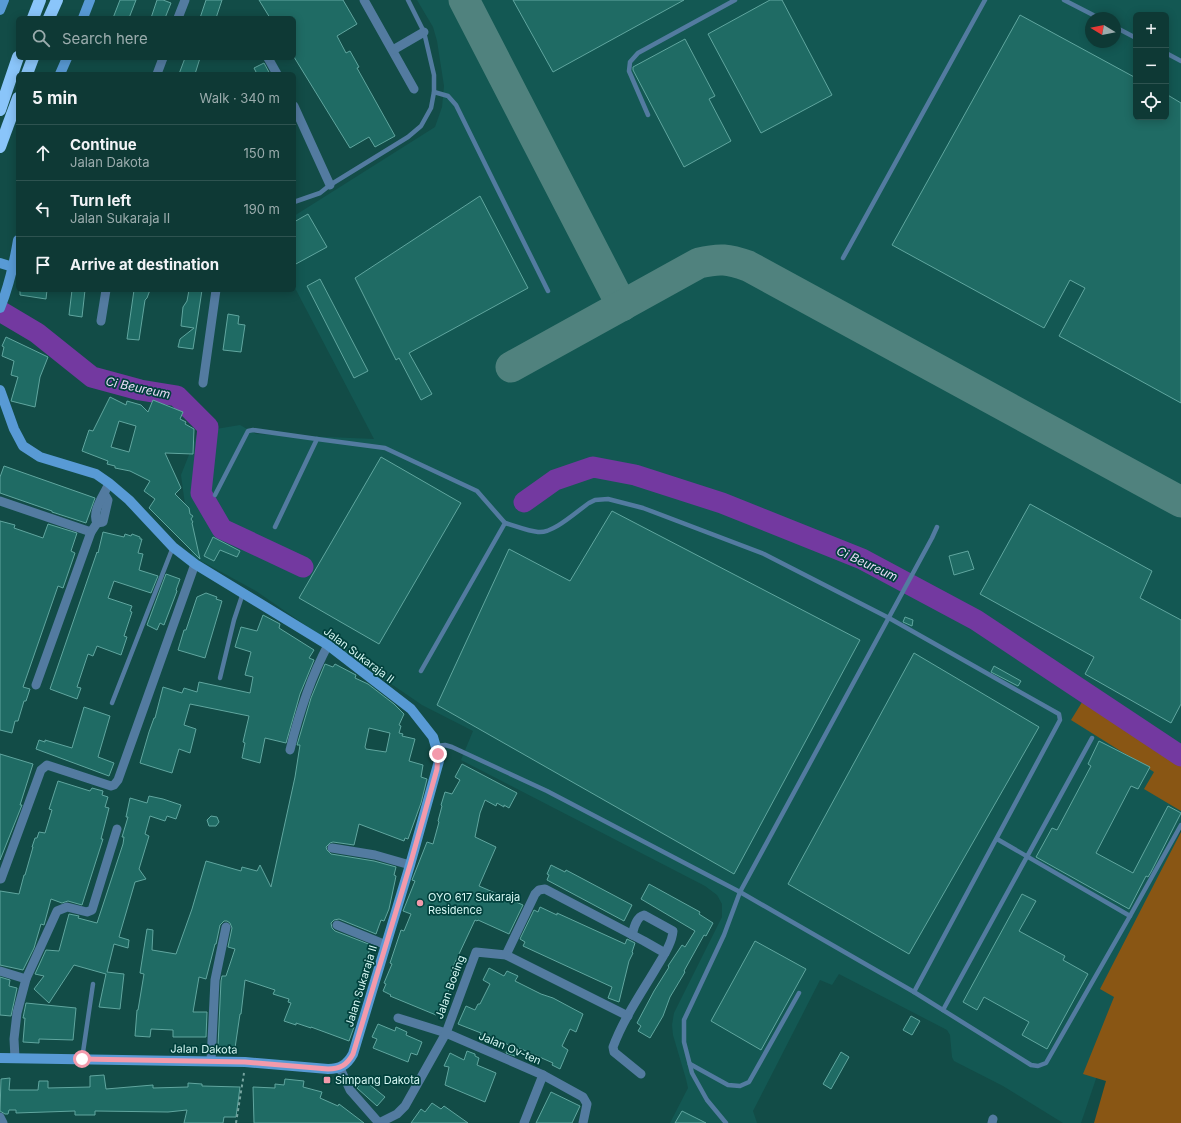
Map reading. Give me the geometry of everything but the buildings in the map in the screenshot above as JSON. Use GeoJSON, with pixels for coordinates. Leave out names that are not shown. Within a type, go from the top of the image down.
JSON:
{"type":"FeatureCollection","features":[{"type":"Feature","properties":{"kind":"highway"},"geometry":{"type":"LineString","coordinates":[[50,16],[57,0]]}},
{"type":"Feature","properties":{"kind":"highway"},"geometry":{"type":"LineString","coordinates":[[34,16],[40,1]]}},
{"type":"Feature","properties":{"kind":"highway"},"geometry":{"type":"LineString","coordinates":[[0,110],[17,60]]}},
{"type":"Feature","properties":{"kind":"highway"},"geometry":{"type":"LineString","coordinates":[[28,72],[32,60]]}},
{"type":"Feature","properties":{"kind":"highway"},"geometry":{"type":"LineString","coordinates":[[0,147],[16,103]]}},
{"type":"Feature","properties":{"kind":"main road"},"geometry":{"type":"LineString","coordinates":[[0,10],[4,0]]}},
{"type":"Feature","properties":{"kind":"main road"},"geometry":{"type":"LineString","coordinates":[[84,16],[90,0]]}},
{"type":"Feature","properties":{"kind":"main road"},"geometry":{"type":"LineString","coordinates":[[61,72],[66,60]]}},
{"type":"Feature","properties":{"kind":"main road"},"geometry":{"type":"LineString","coordinates":[[0,308],[14,267],[16,254]]}},
{"type":"Feature","properties":{"kind":"main road"},"geometry":{"type":"LineString","coordinates":[[0,263],[14,267]]}},
{"type":"Feature","properties":{"kind":"main road","name":"Jalan Sukaraja II"},"geometry":{"type":"LineString","coordinates":[[0,390],[14,429],[23,446],[40,457],[96,474],[109,483],[129,500],[173,547],[196,564],[328,645],[411,709],[433,737],[438,754],[438,765],[410,865],[353,1054],[349,1061],[340,1068]]}},
{"type":"Feature","properties":{"kind":"main road","name":"Jalan Dakota"},"geometry":{"type":"LineString","coordinates":[[0,1058],[245,1062],[328,1069],[340,1068]]}},
{"type":"Feature","properties":{"kind":"street"},"geometry":{"type":"LineString","coordinates":[[179,16],[185,0]]}},
{"type":"Feature","properties":{"kind":"street"},"geometry":{"type":"LineString","coordinates":[[364,0],[414,89]]}},
{"type":"Feature","properties":{"kind":"street"},"geometry":{"type":"LineString","coordinates":[[393,50],[424,32]]}},
{"type":"Feature","properties":{"kind":"street"},"geometry":{"type":"LineString","coordinates":[[158,72],[162,60]]}},
{"type":"Feature","properties":{"kind":"street"},"geometry":{"type":"LineString","coordinates":[[269,60],[275,72]]}},
{"type":"Feature","properties":{"kind":"street"},"geometry":{"type":"LineString","coordinates":[[296,110],[330,184]]}},
{"type":"Feature","properties":{"kind":"street"},"geometry":{"type":"LineString","coordinates":[[101,321],[106,292]]}},
{"type":"Feature","properties":{"kind":"street"},"geometry":{"type":"LineString","coordinates":[[203,383],[216,292]]}},
{"type":"Feature","properties":{"kind":"street"},"geometry":{"type":"LineString","coordinates":[[36,685],[91,532],[97,522],[103,522],[108,500],[105,495],[109,483]]}},
{"type":"Feature","properties":{"kind":"street"},"geometry":{"type":"LineString","coordinates":[[0,502],[91,532]]}},
{"type":"Feature","properties":{"kind":"street"},"geometry":{"type":"LineString","coordinates":[[1,879],[41,770],[44,766],[46,765],[111,786],[118,780],[196,564]]}},
{"type":"Feature","properties":{"kind":"street"},"geometry":{"type":"LineString","coordinates":[[290,750],[315,669],[328,645]]}},
{"type":"Feature","properties":{"kind":"street"},"geometry":{"type":"LineString","coordinates":[[15,1058],[14,1039],[17,1013],[26,979],[57,911],[67,907],[87,912],[92,910],[117,829]]}},
{"type":"Feature","properties":{"kind":"street"},"geometry":{"type":"LineString","coordinates":[[332,848],[375,855],[410,865]]}},
{"type":"Feature","properties":{"kind":"street"},"geometry":{"type":"LineString","coordinates":[[506,955],[535,894],[539,890],[545,889],[632,935],[664,954]]}},
{"type":"Feature","properties":{"kind":"street"},"geometry":{"type":"LineString","coordinates":[[632,935],[641,915],[644,915],[673,931],[673,935],[664,954],[628,1016],[613,1047],[614,1052],[641,1074]]}},
{"type":"Feature","properties":{"kind":"street"},"geometry":{"type":"LineString","coordinates":[[337,925],[386,945]]}},
{"type":"Feature","properties":{"kind":"street"},"geometry":{"type":"LineString","coordinates":[[211,1061],[215,980],[226,927]]}},
{"type":"Feature","properties":{"kind":"street","name":"Jalan Boeing"},"geometry":{"type":"LineString","coordinates":[[379,1123],[397,1114],[405,1106],[446,1033],[476,952],[506,955],[628,1016]]}},
{"type":"Feature","properties":{"kind":"street"},"geometry":{"type":"LineString","coordinates":[[0,971],[26,979]]}},
{"type":"Feature","properties":{"kind":"street","name":"Jalan Ov-ten"},"geometry":{"type":"LineString","coordinates":[[398,1018],[446,1033],[543,1075],[583,1097],[587,1104],[583,1123]]}},
{"type":"Feature","properties":{"kind":"street"},"geometry":{"type":"LineString","coordinates":[[340,1068],[350,1090],[379,1123]]}},
{"type":"Feature","properties":{"kind":"street"},"geometry":{"type":"LineString","coordinates":[[524,1123],[543,1075]]}},
{"type":"Feature","properties":{"kind":"street"},"geometry":{"type":"LineString","coordinates":[[0,1117],[2,1123]]}},
{"type":"Feature","properties":{"kind":"lane"},"geometry":{"type":"LineString","coordinates":[[296,201],[320,193],[330,184],[408,137],[421,126],[431,108],[434,92],[434,75],[424,32],[408,0]]}},
{"type":"Feature","properties":{"kind":"lane"},"geometry":{"type":"LineString","coordinates":[[648,115],[630,71],[630,62],[638,53],[735,0]]}},
{"type":"Feature","properties":{"kind":"lane"},"geometry":{"type":"LineString","coordinates":[[843,258],[985,0]]}},
{"type":"Feature","properties":{"kind":"lane"},"geometry":{"type":"LineString","coordinates":[[1064,0],[1087,12]]}},
{"type":"Feature","properties":{"kind":"lane"},"geometry":{"type":"LineString","coordinates":[[1121,29],[1133,36]]}},
{"type":"Feature","properties":{"kind":"lane"},"geometry":{"type":"LineString","coordinates":[[1169,55],[1181,61]]}},
{"type":"Feature","properties":{"kind":"lane"},"geometry":{"type":"LineString","coordinates":[[434,92],[448,96],[456,105],[548,291]]}},
{"type":"Feature","properties":{"kind":"lane"},"geometry":{"type":"LineString","coordinates":[[216,495],[248,431],[253,430],[385,448],[477,491],[505,523],[539,532],[548,531],[558,526],[595,500],[608,499],[643,508],[764,554],[889,618],[1059,714],[1060,720],[914,992]]}},
{"type":"Feature","properties":{"kind":"lane"},"geometry":{"type":"LineString","coordinates":[[275,527],[317,439]]}},
{"type":"Feature","properties":{"kind":"lane"},"geometry":{"type":"LineString","coordinates":[[421,671],[505,523]]}},
{"type":"Feature","properties":{"kind":"lane"},"geometry":{"type":"LineString","coordinates":[[726,1123],[707,1100],[692,1073],[684,1042],[684,1020],[724,935],[740,892],[937,527]]}},
{"type":"Feature","properties":{"kind":"lane"},"geometry":{"type":"LineString","coordinates":[[112,703],[173,547]]}},
{"type":"Feature","properties":{"kind":"lane"},"geometry":{"type":"LineString","coordinates":[[220,678],[232,627],[243,593]]}},
{"type":"Feature","properties":{"kind":"lane"},"geometry":{"type":"LineString","coordinates":[[943,1010],[1092,738]]}},
{"type":"Feature","properties":{"kind":"lane"},"geometry":{"type":"LineString","coordinates":[[436,746],[445,745],[452,747],[547,791],[740,892],[914,992],[1031,1065],[1038,1066],[1046,1063],[1181,826]]}},
{"type":"Feature","properties":{"kind":"lane"},"geometry":{"type":"LineString","coordinates":[[997,839],[1130,916]]}},
{"type":"Feature","properties":{"kind":"lane"},"geometry":{"type":"LineString","coordinates":[[82,1059],[93,984]]}},
{"type":"Feature","properties":{"kind":"lane"},"geometry":{"type":"LineString","coordinates":[[690,1064],[728,1085],[740,1086],[749,1082],[799,993]]}},
{"type":"Feature","properties":{"kind":"path"},"geometry":{"type":"LineString","coordinates":[[236,1123],[245,1062]]}},
{"type":"Feature","properties":{"kind":"shaded area"},"geometry":{"type":"Polygon","coordinates":[[[417,0],[1181,0],[1181,828],[1081,1123],[1063,1123],[1003,1086],[954,1061],[952,1057],[950,1035],[947,1030],[839,974],[832,985],[820,980],[753,1111],[757,1123],[670,1123],[688,1088],[673,1035],[672,1025],[674,1013],[722,917],[722,904],[717,895],[705,886],[461,760],[473,731],[422,705],[256,591],[192,556],[181,475],[198,432],[240,425],[256,434],[374,439],[296,290],[296,215],[435,127],[442,107],[444,86],[437,41],[433,27],[417,0]]]}},
{"type":"Feature","properties":{"kind":"shaded area"},"geometry":{"type":"Polygon","coordinates":[[[1056,677],[1152,732],[1173,750],[1181,753],[1181,811],[1144,789],[1154,772],[1071,720],[1084,699],[1054,680],[1056,677]]]}},
{"type":"Feature","properties":{"kind":"shaded area"},"geometry":{"type":"Polygon","coordinates":[[[1181,832],[1181,1123],[1094,1123],[1106,1081],[1083,1074],[1114,997],[1100,989],[1181,832]]]}},
{"type":"Feature","properties":{"kind":"waterway","name":"Ci Beureum"},"geometry":{"type":"LineString","coordinates":[[0,311],[37,333],[92,377],[140,390],[177,396],[208,427],[201,493],[222,529],[303,567]]}},
{"type":"Feature","properties":{"kind":"waterway","name":"Ci Beureum"},"geometry":{"type":"LineString","coordinates":[[524,502],[555,480],[593,467],[635,475],[722,503],[862,559],[976,620],[1181,756]]}},
{"type":"Feature","properties":{"kind":"taxiway"},"geometry":{"type":"LineString","coordinates":[[464,0],[622,306]]}},
{"type":"Feature","properties":{"kind":"taxiway"},"geometry":{"type":"LineString","coordinates":[[511,367],[699,263],[713,260],[735,262],[748,266],[1181,502]]}},
{"type":"Feature","properties":{"kind":"place","name":"OYO 617 Sukaraja Residence"},"geometry":{"type":"Point","coordinates":[420,903]}},
{"type":"Feature","properties":{"kind":"place","name":"Simpang Dakota"},"geometry":{"type":"Point","coordinates":[327,1080]}},
{"type":"Feature","properties":{"kind":"route"},"geometry":{"type":"LineString","coordinates":[[82,1059],[245,1062],[328,1069],[336,1069],[345,1065],[353,1054],[410,865],[437,769],[439,761],[438,754]]}}]}
